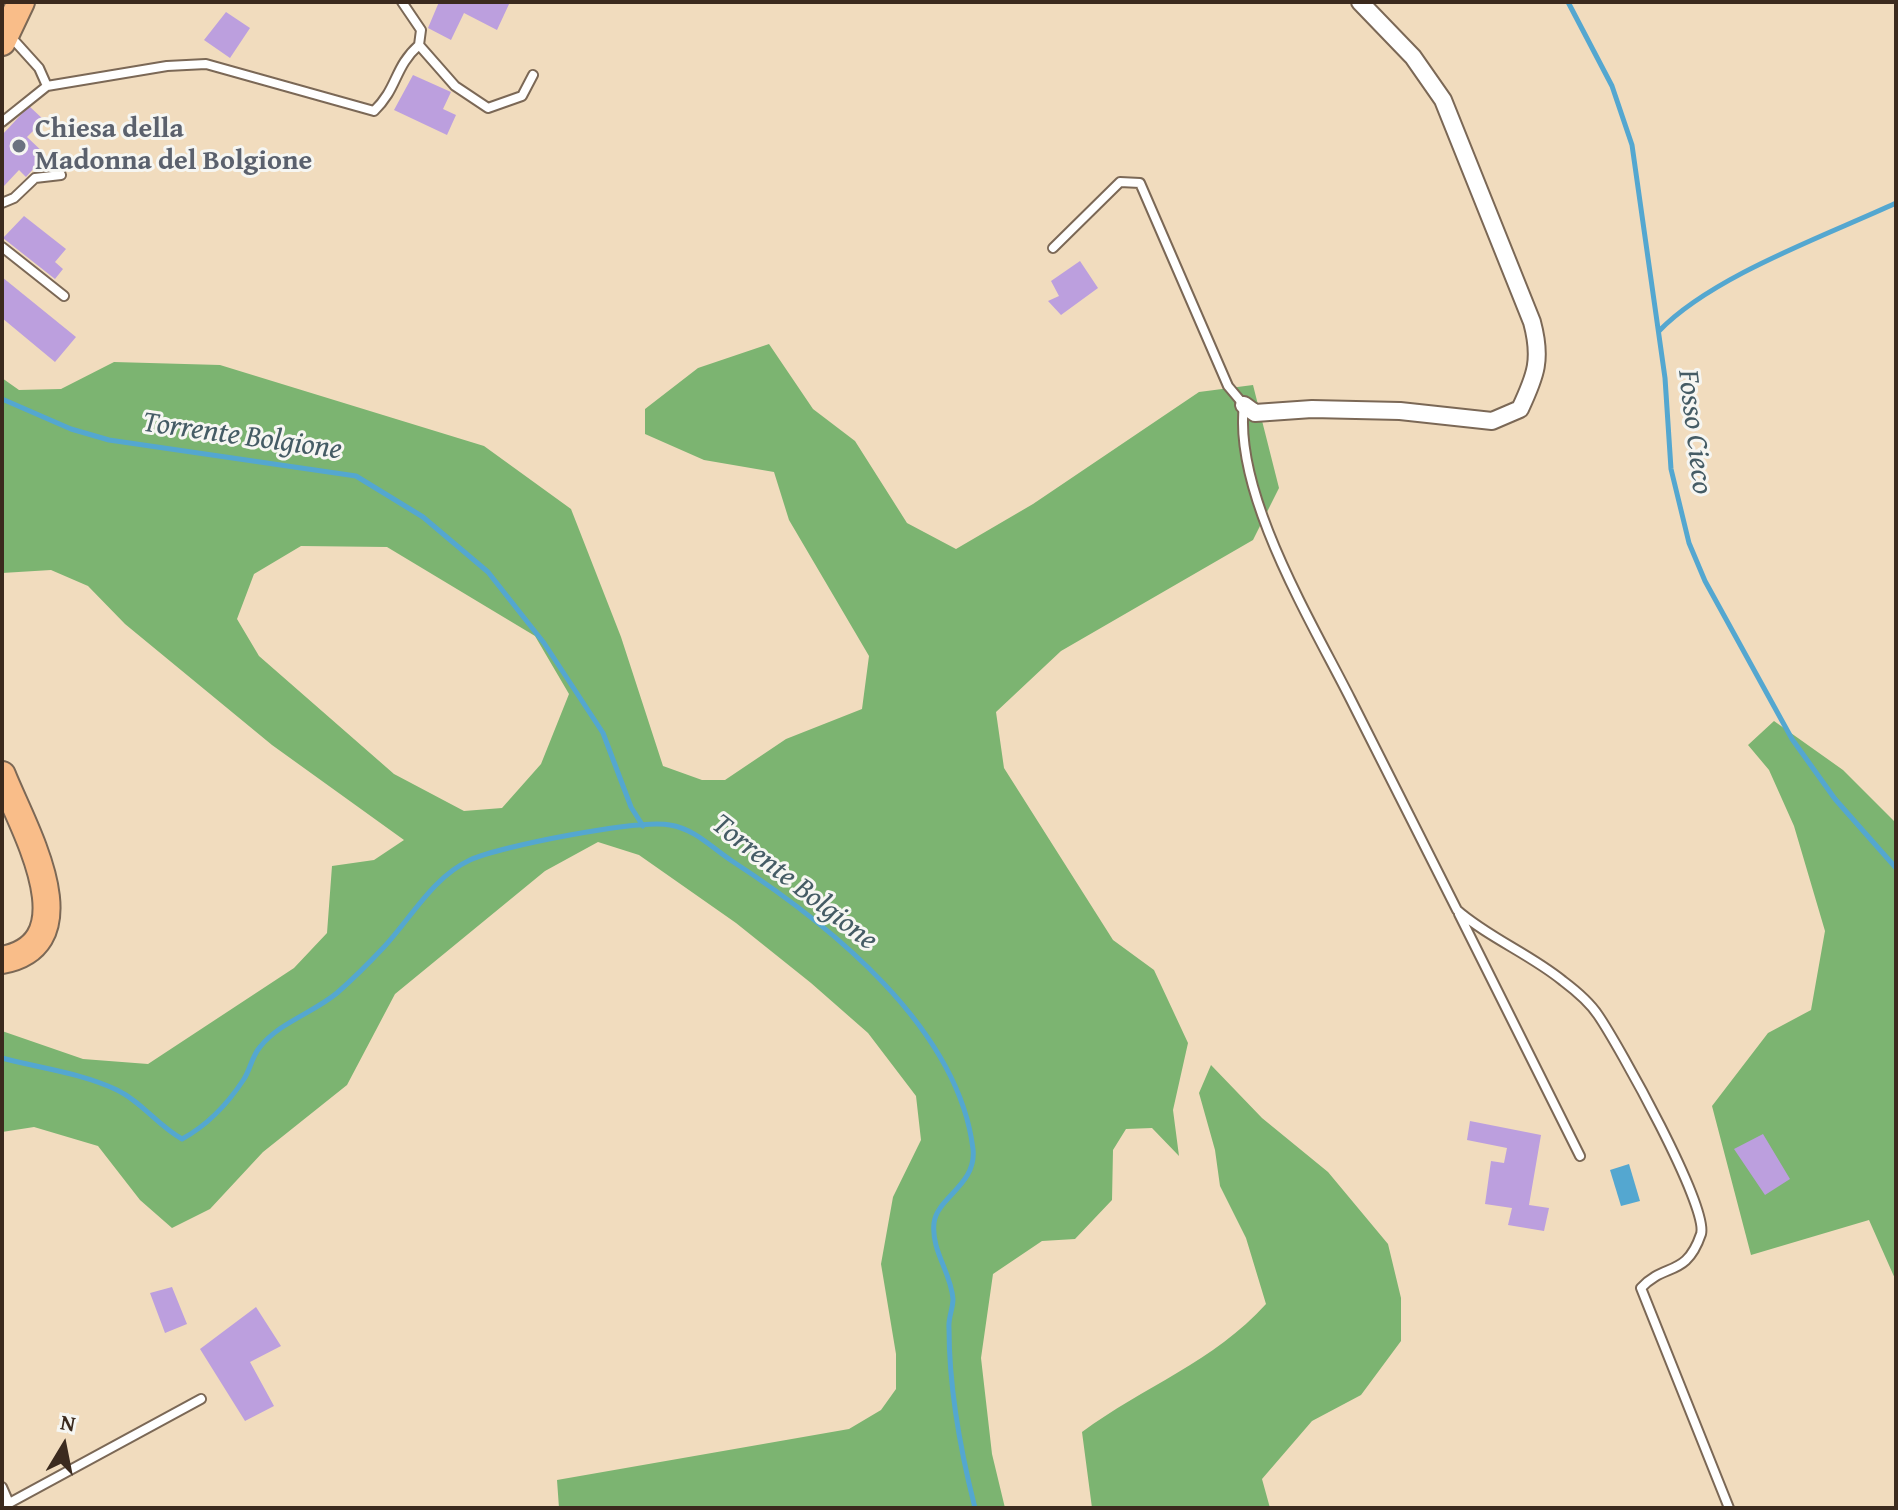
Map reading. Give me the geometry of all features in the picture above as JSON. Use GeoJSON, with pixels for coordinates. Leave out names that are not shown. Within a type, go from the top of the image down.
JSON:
{"type":"FeatureCollection","features":[{"type":"Feature","properties":{"kind":"main road"},"geometry":{"type":"LineString","coordinates":[[4,37],[21,2]]}},
{"type":"Feature","properties":{"kind":"main road"},"geometry":{"type":"LineString","coordinates":[[2,775],[43,879],[49,909],[46,926],[34,944],[22,954],[2,960]]}},
{"type":"Feature","properties":{"kind":"street"},"geometry":{"type":"LineString","coordinates":[[1244,405],[1255,413],[1312,409],[1400,411],[1492,421],[1520,409],[1536,370],[1540,351],[1532,322],[1453,121],[1426,73],[1360,2]]}},
{"type":"Feature","properties":{"kind":"lane"},"geometry":{"type":"LineString","coordinates":[[2,122],[47,86],[167,66],[206,64],[374,111],[392,90],[402,60],[419,45],[421,30],[402,2]]}},
{"type":"Feature","properties":{"kind":"lane"},"geometry":{"type":"LineString","coordinates":[[4,37],[39,68],[47,86]]}},
{"type":"Feature","properties":{"kind":"lane"},"geometry":{"type":"LineString","coordinates":[[419,45],[455,86],[488,108],[522,96],[533,75]]}},
{"type":"Feature","properties":{"kind":"lane"},"geometry":{"type":"LineString","coordinates":[[2,203],[14,198],[35,178],[61,175]]}},
{"type":"Feature","properties":{"kind":"lane"},"geometry":{"type":"LineString","coordinates":[[1053,248],[1120,182],[1140,183],[1228,386],[1244,405],[1242,427],[1255,484],[1278,556],[1580,1156]]}},
{"type":"Feature","properties":{"kind":"lane"},"geometry":{"type":"LineString","coordinates":[[2,247],[64,296]]}},
{"type":"Feature","properties":{"kind":"lane"},"geometry":{"type":"LineString","coordinates":[[1457,910],[1478,928],[1563,981],[1597,1014],[1685,1173],[1700,1210],[1702,1231],[1689,1260],[1677,1270],[1651,1277],[1641,1288],[1729,1508]]}},
{"type":"Feature","properties":{"kind":"lane"},"geometry":{"type":"LineString","coordinates":[[2,1487],[5,1505],[201,1399]]}},
{"type":"Feature","properties":{"kind":"green space"},"geometry":{"type":"Polygon","coordinates":[[[769,344],[813,409],[855,441],[907,523],[956,549],[1033,504],[1199,392],[1253,385],[1279,488],[1253,540],[1061,651],[996,712],[1004,768],[1113,940],[1154,970],[1188,1043],[1173,1110],[1179,1156],[1152,1128],[1126,1129],[1113,1150],[1112,1200],[1075,1239],[1042,1241],[993,1274],[981,1358],[992,1454],[1005,1508],[559,1508],[557,1480],[849,1429],[881,1410],[896,1389],[896,1354],[881,1264],[893,1197],[921,1140],[916,1096],[868,1033],[811,983],[736,923],[639,855],[598,842],[545,871],[395,994],[347,1085],[263,1152],[210,1209],[172,1228],[140,1200],[98,1146],[34,1127],[2,1132],[2,1031],[83,1059],[148,1064],[294,968],[327,933],[332,866],[374,860],[404,840],[272,745],[125,624],[88,586],[51,570],[2,573],[2,378],[19,390],[61,389],[114,362],[220,365],[484,446],[571,509],[621,637],[663,766],[702,780],[725,780],[786,739],[862,709],[869,656],[789,520],[774,472],[704,460],[645,434],[645,409],[698,368],[769,344]],[[301,546],[254,574],[237,619],[259,656],[394,774],[464,811],[502,808],[541,764],[569,694],[535,636],[387,547],[301,546]]]}},
{"type":"Feature","properties":{"kind":"green space"},"geometry":{"type":"Polygon","coordinates":[[[1774,721],[1843,770],[1896,823],[1896,1281],[1869,1220],[1751,1255],[1712,1106],[1768,1033],[1811,1010],[1825,931],[1794,826],[1769,770],[1748,745],[1774,721]]]}},
{"type":"Feature","properties":{"kind":"green space"},"geometry":{"type":"Polygon","coordinates":[[[1211,1065],[1262,1118],[1328,1172],[1388,1244],[1401,1298],[1401,1341],[1361,1395],[1312,1421],[1262,1479],[1270,1508],[1092,1508],[1082,1432],[1224,1342],[1266,1304],[1246,1238],[1220,1186],[1215,1150],[1199,1093],[1211,1065]]]}},
{"type":"Feature","properties":{"kind":"water"},"geometry":{"type":"Polygon","coordinates":[[[1629,1164],[1640,1201],[1621,1206],[1610,1170],[1629,1164]]]}},
{"type":"Feature","properties":{"kind":"building"},"geometry":{"type":"Polygon","coordinates":[[[439,2],[510,2],[497,30],[464,13],[451,40],[428,28],[439,2]]]}},
{"type":"Feature","properties":{"kind":"building"},"geometry":{"type":"Polygon","coordinates":[[[226,12],[250,28],[230,58],[204,40],[226,12]]]}},
{"type":"Feature","properties":{"kind":"building"},"geometry":{"type":"Polygon","coordinates":[[[413,75],[451,92],[443,109],[456,115],[447,135],[394,110],[413,75]]]}},
{"type":"Feature","properties":{"kind":"building","name":"Chiesa della Madonna del Bolgione"},"geometry":{"type":"Polygon","coordinates":[[[29,106],[44,120],[27,137],[46,155],[26,177],[19,170],[4,186],[2,135],[29,106]]]}},
{"type":"Feature","properties":{"kind":"building"},"geometry":{"type":"Polygon","coordinates":[[[24,216],[66,249],[55,262],[63,269],[55,279],[3,238],[24,216]]]}},
{"type":"Feature","properties":{"kind":"building"},"geometry":{"type":"Polygon","coordinates":[[[1080,261],[1098,288],[1061,315],[1048,301],[1059,296],[1051,281],[1080,261]]]}},
{"type":"Feature","properties":{"kind":"building"},"geometry":{"type":"Polygon","coordinates":[[[2,277],[76,337],[55,362],[2,318],[2,277]]]}},
{"type":"Feature","properties":{"kind":"building"},"geometry":{"type":"Polygon","coordinates":[[[1470,1121],[1541,1135],[1529,1205],[1549,1208],[1544,1231],[1508,1225],[1512,1208],[1485,1204],[1491,1161],[1504,1163],[1507,1148],[1467,1140],[1470,1121]]]}},
{"type":"Feature","properties":{"kind":"building"},"geometry":{"type":"Polygon","coordinates":[[[1763,1134],[1790,1179],[1765,1195],[1734,1149],[1763,1134]]]}},
{"type":"Feature","properties":{"kind":"building"},"geometry":{"type":"Polygon","coordinates":[[[172,1287],[187,1324],[165,1333],[150,1293],[172,1287]]]}},
{"type":"Feature","properties":{"kind":"building"},"geometry":{"type":"Polygon","coordinates":[[[256,1307],[281,1346],[250,1362],[274,1406],[245,1421],[200,1349],[256,1307]]]}},
{"type":"Feature","properties":{"kind":"waterway","name":"Fosso Cieco"},"geometry":{"type":"LineString","coordinates":[[1568,2],[1612,86],[1632,145],[1665,378],[1671,469],[1689,543],[1705,581],[1792,739],[1835,799],[1896,868]]}},
{"type":"Feature","properties":{"kind":"waterway"},"geometry":{"type":"LineString","coordinates":[[1659,331],[1708,292],[1739,275],[1896,203]]}},
{"type":"Feature","properties":{"kind":"waterway","name":"Torrente Bolgione"},"geometry":{"type":"LineString","coordinates":[[2,399],[71,429],[109,440],[356,476],[423,517],[488,572],[544,643],[603,733],[631,807],[643,826]]}},
{"type":"Feature","properties":{"kind":"waterway","name":"Torrente Bolgione"},"geometry":{"type":"LineString","coordinates":[[2,1058],[104,1084],[134,1101],[182,1139],[209,1121],[224,1106],[268,1038],[343,988],[384,947],[434,887],[457,867],[486,854],[601,830],[654,824],[687,830],[808,915],[883,983],[916,1021],[943,1061],[962,1104],[973,1161],[963,1181],[937,1214],[934,1233],[953,1299],[949,1324],[951,1372],[975,1508]]}},
{"type":"Feature","properties":{"kind":"place","name":"Chiesa della Madonna del Bolgione"},"geometry":{"type":"Point","coordinates":[19,146]}}]}
